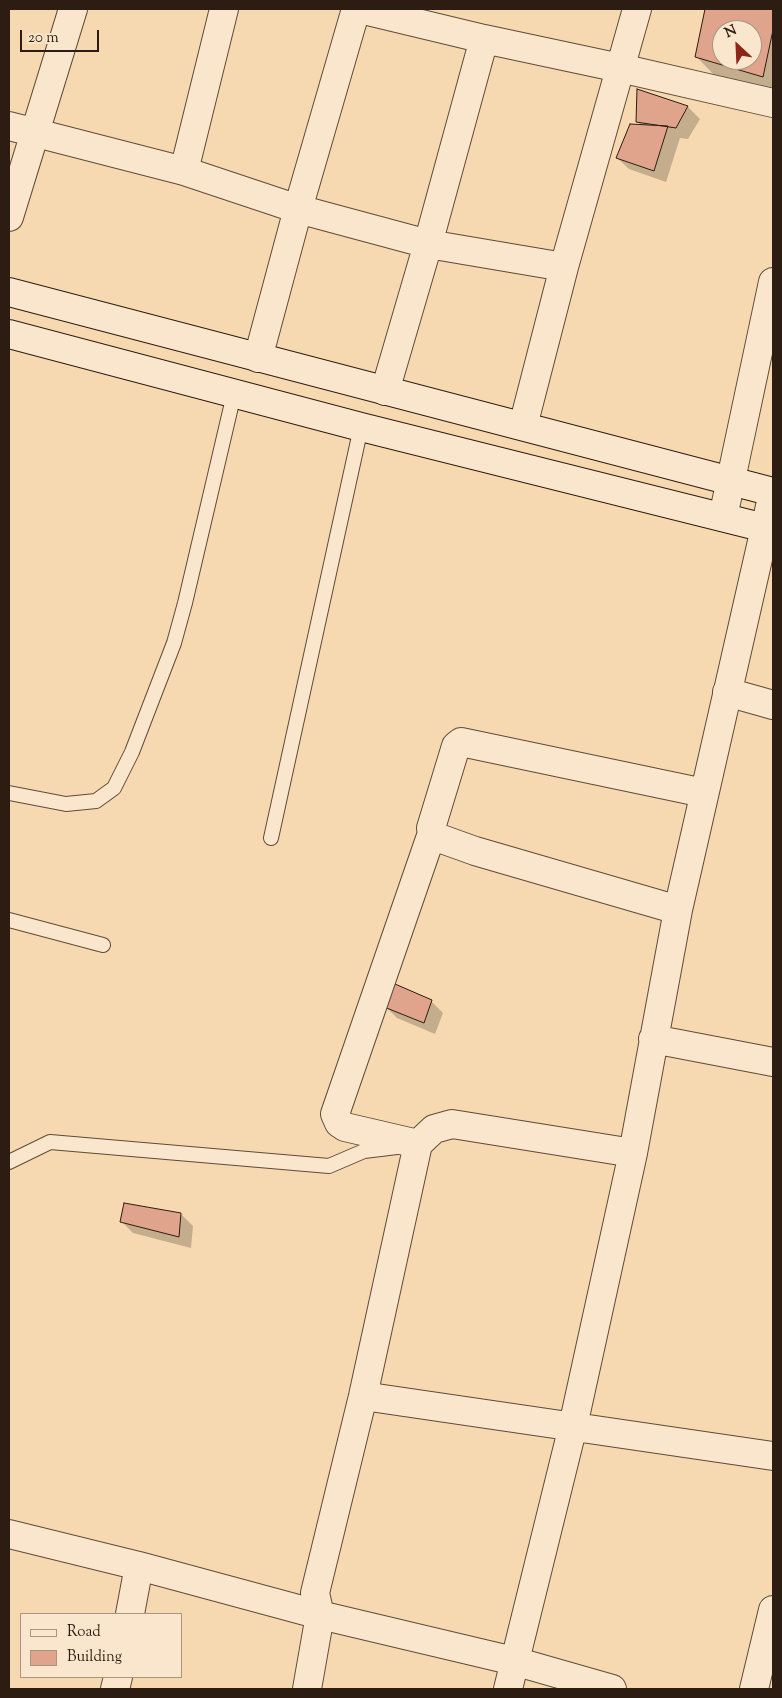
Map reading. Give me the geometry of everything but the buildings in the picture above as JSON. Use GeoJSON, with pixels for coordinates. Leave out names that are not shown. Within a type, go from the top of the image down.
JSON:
{"type":"FeatureCollection","features":[{"type":"Feature","properties":{"kind":"street"},"geometry":{"type":"LineString","coordinates":[[9,217],[73,9]]}},
{"type":"Feature","properties":{"kind":"street"},"geometry":{"type":"LineString","coordinates":[[184,171],[224,9]]}},
{"type":"Feature","properties":{"kind":"street"},"geometry":{"type":"LineString","coordinates":[[258,358],[298,208],[358,9],[773,103]]}},
{"type":"Feature","properties":{"kind":"street"},"geometry":{"type":"LineString","coordinates":[[523,426],[564,267],[636,9]]}},
{"type":"Feature","properties":{"kind":"street"},"geometry":{"type":"LineString","coordinates":[[385,391],[428,244],[484,39]]}},
{"type":"Feature","properties":{"kind":"street"},"geometry":{"type":"LineString","coordinates":[[9,126],[34,134],[184,171],[298,208],[428,244],[564,267]]}},
{"type":"Feature","properties":{"kind":"street"},"geometry":{"type":"LineString","coordinates":[[723,517],[773,282]]}},
{"type":"Feature","properties":{"kind":"street"},"geometry":{"type":"LineString","coordinates":[[9,292],[773,493],[769,529],[727,692],[678,910],[633,1153],[573,1426],[508,1689]]}},
{"type":"Feature","properties":{"kind":"street"},"geometry":{"type":"LineString","coordinates":[[9,334],[361,427],[769,529]]}},
{"type":"Feature","properties":{"kind":"street"},"geometry":{"type":"LineString","coordinates":[[727,692],[773,704]]}},
{"type":"Feature","properties":{"kind":"street"},"geometry":{"type":"LineString","coordinates":[[418,1144],[345,1127],[339,1123],[335,1114],[432,833],[431,828],[456,746],[461,742],[704,793]]}},
{"type":"Feature","properties":{"kind":"street"},"geometry":{"type":"LineString","coordinates":[[432,833],[436,837],[475,851],[678,910]]}},
{"type":"Feature","properties":{"kind":"street"},"geometry":{"type":"LineString","coordinates":[[653,1039],[773,1062]]}},
{"type":"Feature","properties":{"kind":"street"},"geometry":{"type":"LineString","coordinates":[[307,1689],[320,1615],[315,1593],[363,1396],[418,1144],[434,1129],[452,1124],[633,1153]]}},
{"type":"Feature","properties":{"kind":"street"},"geometry":{"type":"LineString","coordinates":[[363,1396],[773,1456]]}},
{"type":"Feature","properties":{"kind":"street"},"geometry":{"type":"LineString","coordinates":[[9,1534],[139,1566],[320,1615],[514,1661],[612,1689]]}},
{"type":"Feature","properties":{"kind":"street"},"geometry":{"type":"LineString","coordinates":[[130,1613],[139,1566]]}},
{"type":"Feature","properties":{"kind":"street"},"geometry":{"type":"LineString","coordinates":[[754,1689],[773,1610]]}},
{"type":"Feature","properties":{"kind":"lane"},"geometry":{"type":"LineString","coordinates":[[9,793],[66,804],[96,800],[114,788],[132,752],[174,644],[234,394]]}},
{"type":"Feature","properties":{"kind":"lane"},"geometry":{"type":"LineString","coordinates":[[271,838],[361,427]]}},
{"type":"Feature","properties":{"kind":"lane"},"geometry":{"type":"LineString","coordinates":[[9,920],[104,945]]}},
{"type":"Feature","properties":{"kind":"lane"},"geometry":{"type":"LineString","coordinates":[[9,1162],[50,1142],[329,1166],[364,1151],[418,1144]]}}]}
